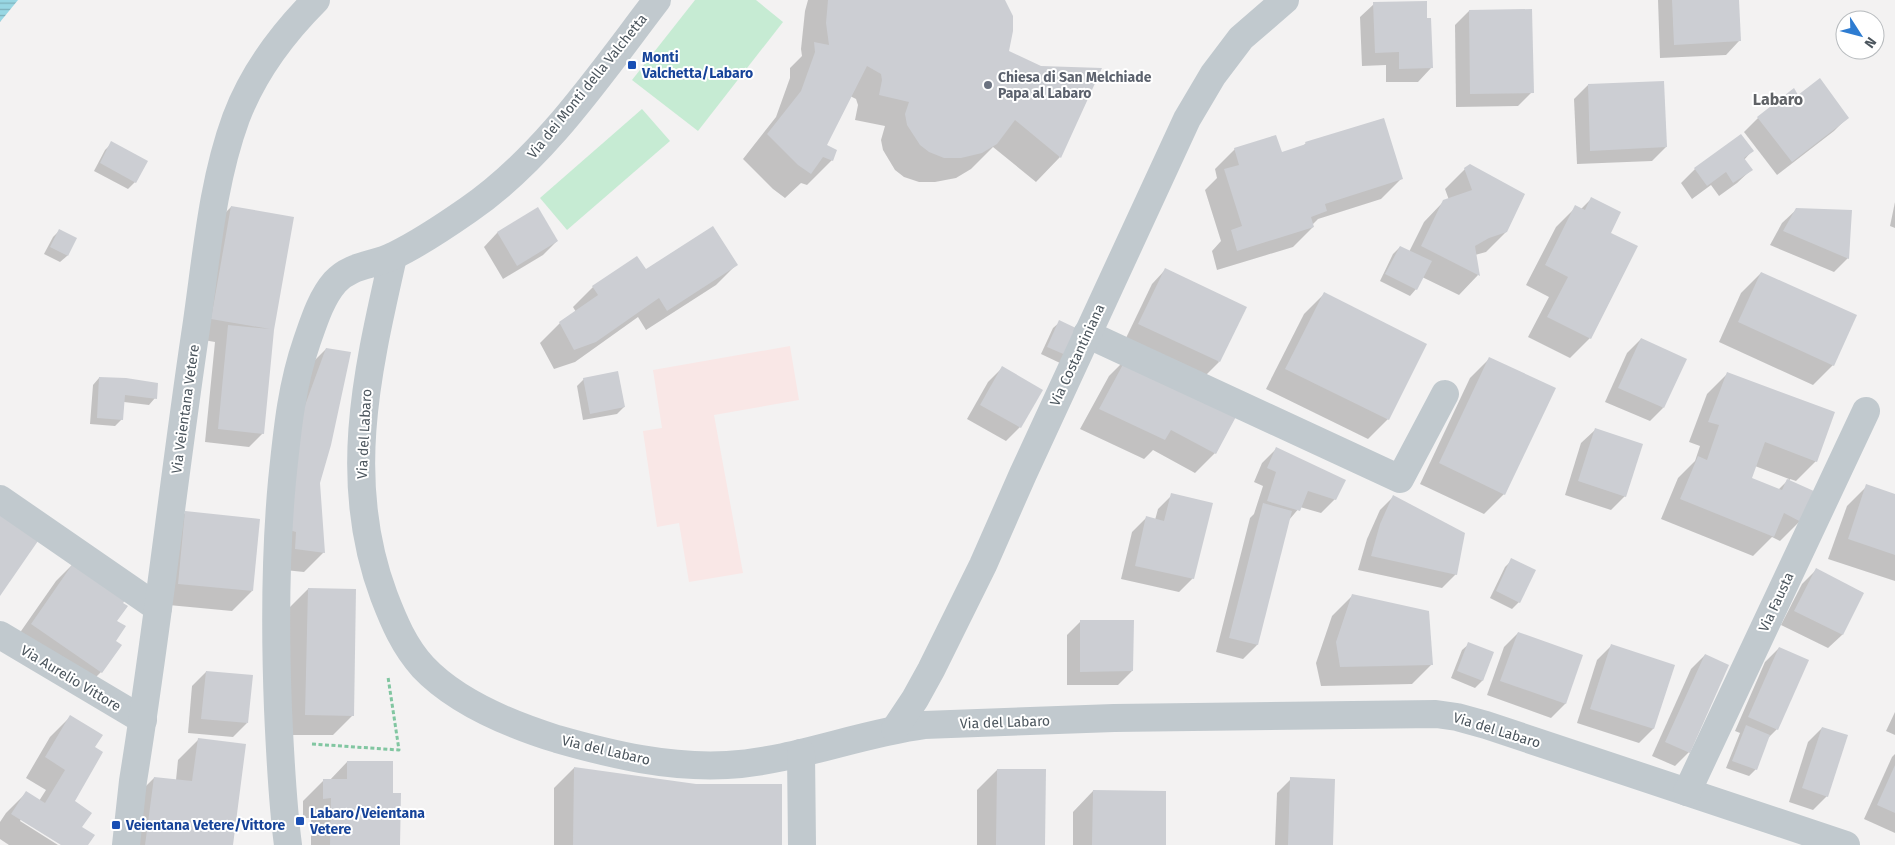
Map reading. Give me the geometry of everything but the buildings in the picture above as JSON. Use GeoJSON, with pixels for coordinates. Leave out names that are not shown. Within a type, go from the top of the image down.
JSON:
{"type":"FeatureCollection","features":[{"type":"Feature","properties":{"kind":"street","name":"Via Veientana Vetere"},"geometry":{"type":"LineString","coordinates":[[126,845],[133,781],[143,720],[190,371],[217,188],[225,152],[237,117],[260,68],[293,24],[316,0]]}},
{"type":"Feature","properties":{"kind":"street","name":"Via dei Monti della Valchetta"},"geometry":{"type":"LineString","coordinates":[[393,257],[468,210],[505,182],[541,145],[577,103],[657,0]]}},
{"type":"Feature","properties":{"kind":"street","name":"Via Costantiniana"},"geometry":{"type":"LineString","coordinates":[[894,729],[923,684],[967,598],[1172,150],[1202,92],[1223,60],[1241,38],[1285,0]]}},
{"type":"Feature","properties":{"kind":"street"},"geometry":{"type":"LineString","coordinates":[[288,845],[281,769],[276,578],[287,429],[297,376],[313,323],[335,282],[349,271],[393,257]]}},
{"type":"Feature","properties":{"kind":"street","name":"Via del Labaro"},"geometry":{"type":"LineString","coordinates":[[393,257],[366,385],[361,437],[360,476],[364,523],[379,582],[397,630],[417,660],[443,684],[493,714],[543,735],[625,757],[692,766],[746,763],[801,753],[894,729],[924,725],[1114,718],[1436,714],[1457,717],[1486,725],[1846,845]]}},
{"type":"Feature","properties":{"kind":"street"},"geometry":{"type":"LineString","coordinates":[[1087,334],[1400,479],[1445,394]]}},
{"type":"Feature","properties":{"kind":"street","name":"Via Fausta"},"geometry":{"type":"LineString","coordinates":[[1687,792],[1866,411]]}},
{"type":"Feature","properties":{"kind":"street"},"geometry":{"type":"LineString","coordinates":[[0,499],[158,608]]}},
{"type":"Feature","properties":{"kind":"street","name":"Via Aurelio Vittore"},"geometry":{"type":"LineString","coordinates":[[0,636],[143,720]]}},
{"type":"Feature","properties":{"kind":"street"},"geometry":{"type":"LineString","coordinates":[[801,753],[802,845]]}},
{"type":"Feature","properties":{"kind":"path"},"geometry":{"type":"LineString","coordinates":[[280,742],[399,750],[388,675],[397,630]]}},
{"type":"Feature","properties":{"kind":"shaded area"},"geometry":{"type":"Polygon","coordinates":[[[790,346],[799,400],[714,415],[743,573],[689,582],[679,523],[657,527],[643,431],[662,428],[653,370],[790,346]]]}},
{"type":"Feature","properties":{"kind":"green space"},"geometry":{"type":"Polygon","coordinates":[[[695,0],[756,0],[783,22],[698,131],[632,80],[695,0]]]}},
{"type":"Feature","properties":{"kind":"green space"},"geometry":{"type":"Polygon","coordinates":[[[642,109],[670,141],[567,230],[540,198],[642,109]]]}},
{"type":"Feature","properties":{"kind":"water"},"geometry":{"type":"Polygon","coordinates":[[[0,0],[18,0],[0,22],[0,0]]]}},
{"type":"Feature","properties":{"kind":"place","name":"Monti Valchetta/Labaro"},"geometry":{"type":"Point","coordinates":[632,65]}},
{"type":"Feature","properties":{"kind":"place","name":"Chiesa di San Melchiade Papa al Labaro"},"geometry":{"type":"Point","coordinates":[988,85]}},
{"type":"Feature","properties":{"kind":"place","name":"Labaro/Veientana Vetere"},"geometry":{"type":"Point","coordinates":[300,821]}},
{"type":"Feature","properties":{"kind":"place","name":"Veientana Vetere/Vittore"},"geometry":{"type":"Point","coordinates":[116,825]}},
{"type":"Feature","properties":{"kind":"district","name":"Labaro"},"geometry":{"type":"Point","coordinates":[1778,99]}}]}
